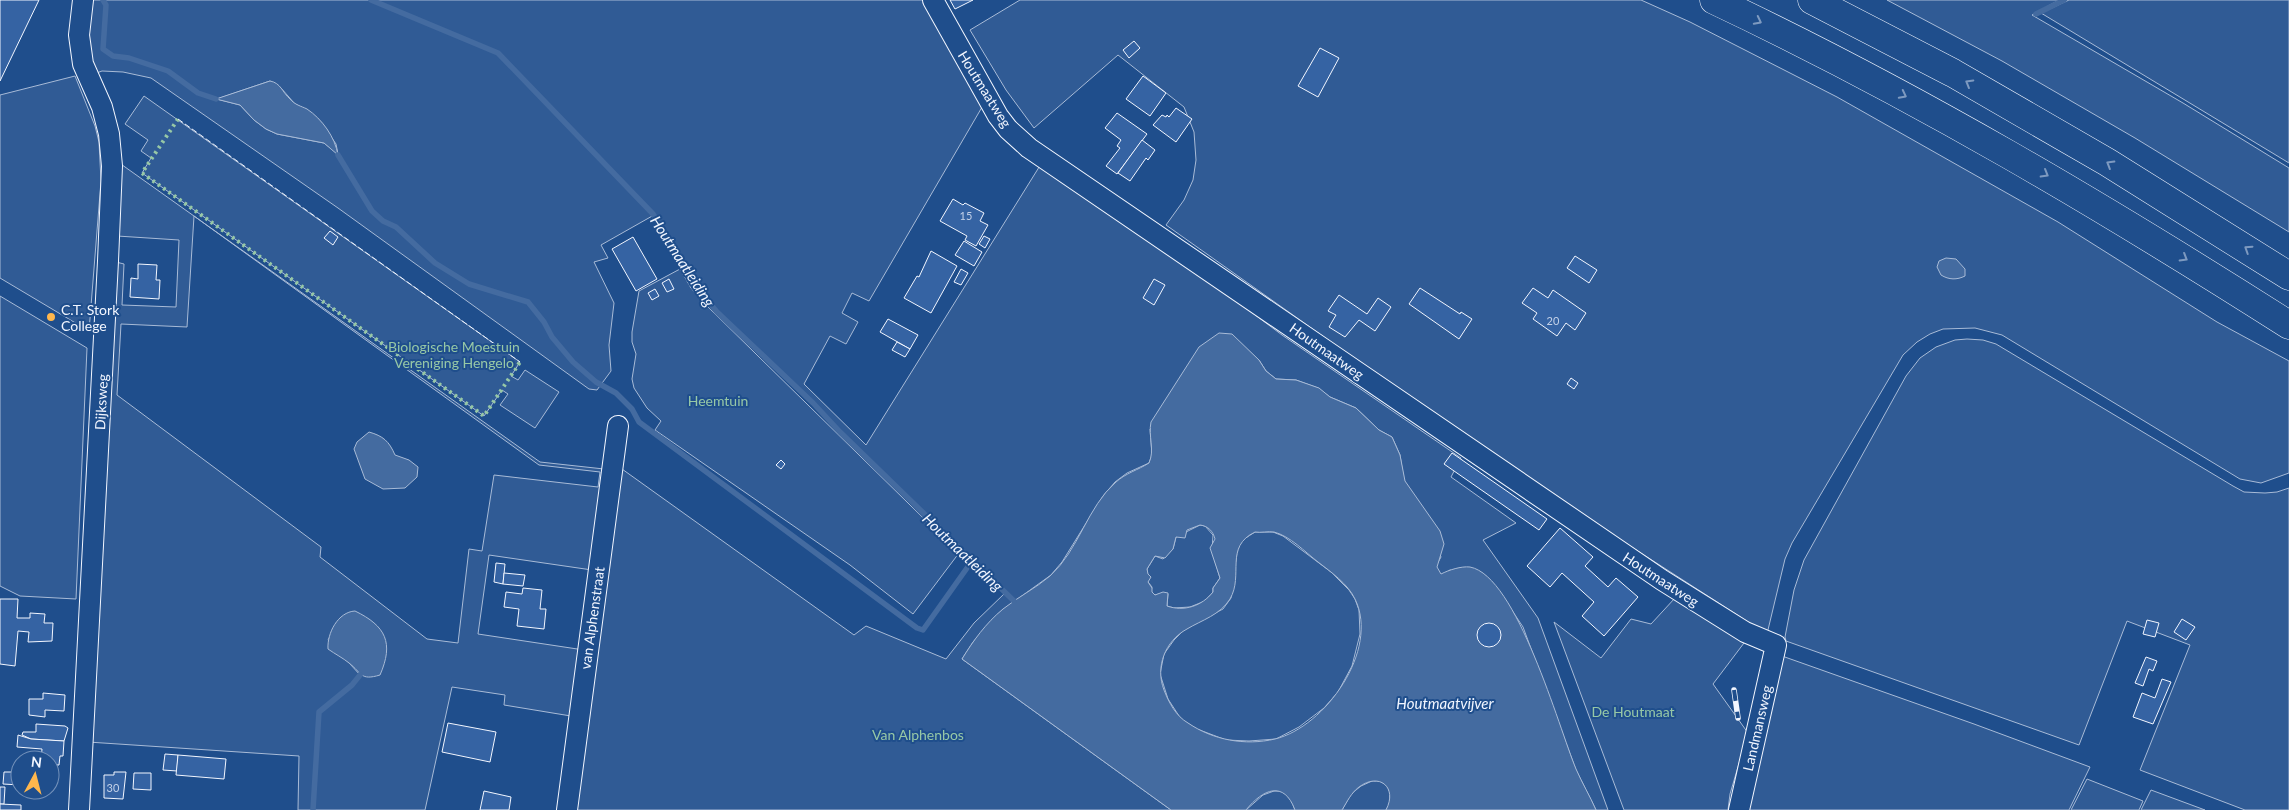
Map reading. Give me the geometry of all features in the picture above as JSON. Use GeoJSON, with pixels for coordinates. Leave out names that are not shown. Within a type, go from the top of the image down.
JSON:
{"type":"FeatureCollection","features":[{"type":"Feature","properties":{"kind":"highway"},"geometry":{"type":"LineString","coordinates":[[1714,0],[1936,112],[2104,210],[2289,325]]}},
{"type":"Feature","properties":{"kind":"highway"},"geometry":{"type":"LineString","coordinates":[[1812,0],[1978,88],[2115,167],[2289,276]]}},
{"type":"Feature","properties":{"kind":"street","name":"Dijksweg"},"geometry":{"type":"LineString","coordinates":[[79,810],[112,166],[109,134],[102,107],[83,64],[79,35],[83,0]]}},
{"type":"Feature","properties":{"kind":"street","name":"Houtmaatweg"},"geometry":{"type":"LineString","coordinates":[[933,0],[998,116],[1008,129],[1029,148],[1662,580],[1749,635],[1776,646]]}},
{"type":"Feature","properties":{"kind":"street","name":"van Alphenstraat"},"geometry":{"type":"LineString","coordinates":[[567,810],[618,426]]}},
{"type":"Feature","properties":{"kind":"street","name":"Landmansweg"},"geometry":{"type":"LineString","coordinates":[[1739,810],[1776,646]]}},
{"type":"Feature","properties":{"kind":"shaded area"},"geometry":{"type":"Polygon","coordinates":[[[89,0],[927,0],[985,102],[869,301],[852,293],[842,313],[858,322],[846,344],[830,336],[804,384],[866,445],[1041,164],[1158,242],[1282,335],[1461,458],[1451,477],[1516,523],[1483,540],[1538,618],[1608,810],[1596,810],[1576,770],[1523,627],[1501,594],[1486,576],[1450,570],[1441,575],[1438,572],[1436,566],[1441,557],[1418,503],[1404,481],[1400,455],[1392,437],[1379,430],[1356,408],[1330,397],[1318,388],[1296,380],[1276,379],[1246,349],[1150,429],[1152,455],[1149,463],[1127,473],[1115,482],[1103,496],[1062,562],[1051,575],[1001,611],[973,642],[962,659],[1171,810],[572,810],[615,464],[854,635],[866,626],[946,659],[974,623],[1005,593],[840,432],[813,403],[717,312],[699,290],[654,215],[601,245],[608,258],[594,262],[614,303],[609,345],[611,371],[597,390],[589,389],[338,208],[151,78],[123,72],[102,71],[94,74],[84,39],[89,0]],[[270,81],[217,99],[240,105],[254,120],[277,134],[324,143],[338,154],[336,144],[321,122],[307,110],[295,104],[281,88],[270,81]]]}},
{"type":"Feature","properties":{"kind":"shaded area"},"geometry":{"type":"Polygon","coordinates":[[[1020,0],[1641,0],[1690,22],[1837,97],[2058,222],[2217,322],[2289,361],[2289,473],[2261,483],[2240,479],[2002,335],[1975,328],[1943,329],[1917,342],[1903,355],[1792,543],[1785,559],[1767,634],[1510,469],[1166,225],[1184,200],[1193,180],[1196,160],[1194,132],[1184,107],[1118,55],[1034,128],[1006,90],[970,30],[1020,0]]]}},
{"type":"Feature","properties":{"kind":"shaded area"},"geometry":{"type":"Polygon","coordinates":[[[1887,0],[2059,0],[2032,15],[2183,103],[2289,168],[2289,232],[2135,138],[2002,61],[1887,0]]]}},
{"type":"Feature","properties":{"kind":"shaded area"},"geometry":{"type":"Polygon","coordinates":[[[2069,0],[2289,0],[2289,163],[2041,13],[2069,0]]]}},
{"type":"Feature","properties":{"kind":"shaded area"},"geometry":{"type":"Polygon","coordinates":[[[75,76],[95,126],[99,142],[101,181],[89,331],[0,278],[0,95],[75,76]]]}},
{"type":"Feature","properties":{"kind":"shaded area","name":"Biologische Moestuin Vereniging Hengelo"},"geometry":{"type":"Polygon","coordinates":[[[144,96],[520,362],[511,376],[518,380],[525,370],[559,392],[535,428],[500,405],[508,394],[502,390],[484,416],[142,173],[151,158],[141,151],[148,140],[125,124],[144,96]]]}},
{"type":"Feature","properties":{"kind":"shaded area"},"geometry":{"type":"Polygon","coordinates":[[[118,162],[194,216],[187,327],[121,324],[117,395],[321,547],[320,557],[427,639],[458,643],[469,549],[482,551],[494,475],[598,487],[600,472],[539,465],[197,218],[540,462],[604,469],[592,570],[489,555],[478,634],[584,650],[577,717],[504,705],[505,695],[452,687],[425,810],[298,810],[299,756],[88,742],[116,262],[124,264],[122,305],[176,307],[179,240],[117,236],[118,162]],[[337,624],[328,640],[361,676],[337,624]]]}},
{"type":"Feature","properties":{"kind":"shaded area","name":"Heemtuin"},"geometry":{"type":"Polygon","coordinates":[[[680,269],[691,288],[705,304],[959,553],[913,614],[850,565],[655,430],[661,421],[647,408],[634,388],[632,379],[636,354],[632,342],[632,332],[639,291],[680,269]]]}},
{"type":"Feature","properties":{"kind":"shaded area"},"geometry":{"type":"Polygon","coordinates":[[[0,296],[87,348],[76,599],[20,596],[0,586],[0,296]]]}},
{"type":"Feature","properties":{"kind":"shaded area"},"geometry":{"type":"Polygon","coordinates":[[[1955,340],[1983,340],[1996,344],[2244,492],[2277,492],[2289,488],[2289,810],[2245,810],[2140,770],[2190,645],[2127,621],[2079,745],[1786,641],[1785,637],[1794,590],[1804,560],[1906,376],[1920,358],[1936,347],[1955,340]]]}},
{"type":"Feature","properties":{"kind":"shaded area"},"geometry":{"type":"Polygon","coordinates":[[[1200,525],[1205,526],[1213,535],[1212,551],[1220,578],[1213,588],[1213,592],[1205,601],[1190,607],[1174,608],[1167,606],[1168,594],[1155,595],[1151,592],[1152,587],[1148,582],[1147,569],[1155,556],[1163,559],[1173,549],[1176,537],[1200,525]]]}},
{"type":"Feature","properties":{"kind":"shaded area"},"geometry":{"type":"Polygon","coordinates":[[[1255,532],[1273,532],[1283,536],[1331,572],[1355,599],[1359,610],[1360,634],[1352,666],[1338,692],[1324,708],[1299,727],[1276,739],[1226,740],[1197,729],[1181,719],[1168,699],[1160,674],[1164,654],[1174,640],[1185,629],[1223,609],[1231,598],[1237,552],[1241,541],[1255,532]]]}},
{"type":"Feature","properties":{"kind":"shaded area"},"geometry":{"type":"Polygon","coordinates":[[[1675,598],[1744,643],[1713,684],[1748,733],[1730,794],[1728,810],[1624,810],[1554,622],[1601,658],[1631,619],[1651,624],[1675,598]]]}},
{"type":"Feature","properties":{"kind":"shaded area"},"geometry":{"type":"Polygon","coordinates":[[[1782,656],[2090,767],[2069,810],[1747,810],[1782,656]]]}},
{"type":"Feature","properties":{"kind":"shaded area"},"geometry":{"type":"Polygon","coordinates":[[[2087,779],[2143,801],[2139,810],[2071,810],[2087,779]]]}},
{"type":"Feature","properties":{"kind":"shaded area"},"geometry":{"type":"Polygon","coordinates":[[[1372,781],[1380,781],[1387,786],[1390,793],[1390,803],[1386,810],[1342,810],[1351,794],[1361,786],[1372,781]]]}},
{"type":"Feature","properties":{"kind":"shaded area"},"geometry":{"type":"Polygon","coordinates":[[[2151,790],[2205,810],[2141,810],[2151,790]]]}},
{"type":"Feature","properties":{"kind":"shaded area"},"geometry":{"type":"Polygon","coordinates":[[[1274,791],[1283,791],[1290,797],[1295,810],[1246,810],[1263,795],[1274,791]]]}},
{"type":"Feature","properties":{"kind":"water"},"geometry":{"type":"Polygon","coordinates":[[[270,81],[279,86],[294,103],[307,109],[318,118],[331,135],[338,155],[324,143],[277,134],[266,129],[254,120],[240,105],[216,99],[270,81]]]}},
{"type":"Feature","properties":{"kind":"water"},"geometry":{"type":"Polygon","coordinates":[[[1946,258],[1956,259],[1965,269],[1965,276],[1953,279],[1941,275],[1937,267],[1939,261],[1946,258]]]}},
{"type":"Feature","properties":{"kind":"water","name":"Houtmaatvijver"},"geometry":{"type":"Polygon","coordinates":[[[1219,333],[1232,334],[1259,360],[1266,371],[1276,379],[1296,380],[1319,388],[1330,397],[1356,408],[1379,430],[1392,437],[1400,455],[1405,481],[1440,531],[1444,544],[1437,567],[1441,574],[1463,567],[1470,567],[1487,577],[1504,597],[1520,624],[1534,656],[1576,769],[1596,810],[1386,810],[1390,795],[1388,789],[1385,784],[1373,781],[1356,789],[1342,810],[1295,810],[1285,794],[1273,791],[1259,797],[1246,810],[1171,810],[962,659],[980,632],[997,614],[1045,580],[1060,566],[1106,492],[1120,479],[1149,463],[1151,458],[1151,422],[1199,347],[1219,333]],[[1200,525],[1187,530],[1185,538],[1176,537],[1173,549],[1165,558],[1155,556],[1147,569],[1151,577],[1148,582],[1152,592],[1155,595],[1163,592],[1168,593],[1167,606],[1186,608],[1204,601],[1213,592],[1213,588],[1220,578],[1210,548],[1215,539],[1214,536],[1208,528],[1200,525]],[[1255,532],[1240,545],[1237,553],[1234,590],[1226,605],[1216,613],[1179,634],[1173,640],[1164,655],[1161,672],[1168,700],[1176,713],[1184,720],[1208,734],[1230,740],[1252,742],[1275,739],[1294,732],[1329,703],[1343,684],[1354,663],[1360,641],[1361,619],[1352,594],[1334,574],[1286,537],[1274,532],[1255,532]]]}},
{"type":"Feature","properties":{"kind":"water"},"geometry":{"type":"Polygon","coordinates":[[[369,432],[385,440],[395,455],[409,460],[418,467],[417,477],[405,488],[383,489],[365,479],[354,449],[357,442],[369,432]]]}},
{"type":"Feature","properties":{"kind":"water"},"geometry":{"type":"Polygon","coordinates":[[[355,611],[374,623],[384,637],[386,654],[380,675],[369,677],[362,675],[347,661],[328,649],[329,636],[335,624],[343,615],[355,611]]]}},
{"type":"Feature","properties":{"kind":"building"},"geometry":{"type":"Polygon","coordinates":[[[0,0],[39,0],[0,81],[0,0]]]}},
{"type":"Feature","properties":{"kind":"building"},"geometry":{"type":"Polygon","coordinates":[[[950,0],[973,0],[955,9],[950,0]]]}},
{"type":"Feature","properties":{"kind":"building"},"geometry":{"type":"Polygon","coordinates":[[[1134,41],[1140,48],[1129,58],[1123,50],[1134,41]]]}},
{"type":"Feature","properties":{"kind":"building"},"geometry":{"type":"Polygon","coordinates":[[[1320,48],[1339,58],[1318,97],[1298,86],[1320,48]]]}},
{"type":"Feature","properties":{"kind":"building"},"geometry":{"type":"Polygon","coordinates":[[[1143,76],[1166,93],[1150,116],[1126,99],[1143,76]]]}},
{"type":"Feature","properties":{"kind":"building"},"geometry":{"type":"Polygon","coordinates":[[[1176,108],[1192,119],[1176,142],[1153,125],[1162,115],[1169,117],[1176,108]]]}},
{"type":"Feature","properties":{"kind":"building"},"geometry":{"type":"Polygon","coordinates":[[[1117,113],[1147,134],[1117,174],[1106,166],[1120,148],[1117,146],[1121,140],[1105,128],[1117,113]]]}},
{"type":"Feature","properties":{"kind":"building"},"geometry":{"type":"Polygon","coordinates":[[[1142,140],[1155,150],[1148,160],[1146,158],[1130,181],[1118,173],[1142,140]]]}},
{"type":"Feature","properties":{"kind":"building"},"geometry":{"type":"Polygon","coordinates":[[[953,199],[984,213],[980,221],[988,225],[976,246],[965,240],[967,236],[940,221],[953,199]]]}},
{"type":"Feature","properties":{"kind":"building"},"geometry":{"type":"Polygon","coordinates":[[[330,231],[338,237],[333,245],[324,238],[330,231]]]}},
{"type":"Feature","properties":{"kind":"building"},"geometry":{"type":"Polygon","coordinates":[[[984,236],[990,239],[985,248],[979,244],[984,236]]]}},
{"type":"Feature","properties":{"kind":"building"},"geometry":{"type":"Polygon","coordinates":[[[633,237],[657,279],[636,291],[612,249],[633,237]]]}},
{"type":"Feature","properties":{"kind":"building"},"geometry":{"type":"Polygon","coordinates":[[[964,241],[982,252],[974,266],[955,255],[964,241]]]}},
{"type":"Feature","properties":{"kind":"building"},"geometry":{"type":"Polygon","coordinates":[[[931,251],[957,266],[931,313],[904,298],[917,276],[919,277],[931,251]]]}},
{"type":"Feature","properties":{"kind":"building"},"geometry":{"type":"Polygon","coordinates":[[[1575,256],[1597,270],[1589,283],[1567,268],[1575,256]]]}},
{"type":"Feature","properties":{"kind":"building"},"geometry":{"type":"Polygon","coordinates":[[[138,264],[157,265],[156,280],[160,280],[159,299],[130,297],[131,278],[138,279],[138,264]]]}},
{"type":"Feature","properties":{"kind":"building"},"geometry":{"type":"Polygon","coordinates":[[[961,269],[968,273],[961,285],[954,282],[961,269]]]}},
{"type":"Feature","properties":{"kind":"building"},"geometry":{"type":"Polygon","coordinates":[[[669,279],[674,289],[667,292],[662,283],[669,279]]]}},
{"type":"Feature","properties":{"kind":"building"},"geometry":{"type":"Polygon","coordinates":[[[1154,279],[1165,285],[1154,305],[1143,298],[1154,279]]]}},
{"type":"Feature","properties":{"kind":"building"},"geometry":{"type":"Polygon","coordinates":[[[1420,288],[1460,314],[1461,312],[1472,319],[1459,339],[1409,304],[1420,288]]]}},
{"type":"Feature","properties":{"kind":"building"},"geometry":{"type":"Polygon","coordinates":[[[1533,288],[1548,298],[1553,290],[1586,313],[1575,330],[1566,323],[1557,336],[1533,319],[1537,313],[1522,303],[1533,288]]]}},
{"type":"Feature","properties":{"kind":"building"},"geometry":{"type":"Polygon","coordinates":[[[655,289],[659,296],[652,300],[648,293],[655,289]]]}},
{"type":"Feature","properties":{"kind":"building"},"geometry":{"type":"Polygon","coordinates":[[[1339,295],[1367,314],[1378,298],[1391,307],[1375,331],[1359,320],[1345,337],[1329,327],[1336,315],[1328,311],[1339,295]]]}},
{"type":"Feature","properties":{"kind":"building"},"geometry":{"type":"Polygon","coordinates":[[[888,319],[918,335],[910,349],[880,332],[888,319]]]}},
{"type":"Feature","properties":{"kind":"building"},"geometry":{"type":"Polygon","coordinates":[[[897,342],[910,349],[905,357],[892,350],[897,342]]]}},
{"type":"Feature","properties":{"kind":"building"},"geometry":{"type":"Polygon","coordinates":[[[1571,378],[1578,383],[1574,389],[1567,384],[1571,378]]]}},
{"type":"Feature","properties":{"kind":"building"},"geometry":{"type":"Polygon","coordinates":[[[1452,453],[1547,519],[1539,530],[1444,464],[1452,453]]]}},
{"type":"Feature","properties":{"kind":"building"},"geometry":{"type":"Polygon","coordinates":[[[781,460],[785,464],[781,469],[776,465],[781,460]]]}},
{"type":"Feature","properties":{"kind":"building"},"geometry":{"type":"Polygon","coordinates":[[[1560,528],[1593,557],[1585,566],[1608,587],[1616,578],[1638,597],[1604,636],[1582,616],[1594,602],[1562,573],[1550,587],[1527,566],[1560,528]]]}},
{"type":"Feature","properties":{"kind":"building"},"geometry":{"type":"Polygon","coordinates":[[[496,563],[505,564],[503,584],[494,582],[496,563]]]}},
{"type":"Feature","properties":{"kind":"building"},"geometry":{"type":"Polygon","coordinates":[[[504,573],[525,575],[523,586],[503,584],[504,573]]]}},
{"type":"Feature","properties":{"kind":"building"},"geometry":{"type":"Polygon","coordinates":[[[523,588],[542,590],[540,609],[546,609],[544,629],[517,626],[519,609],[504,607],[506,592],[522,594],[523,588]]]}},
{"type":"Feature","properties":{"kind":"building"},"geometry":{"type":"Polygon","coordinates":[[[0,599],[18,599],[17,618],[30,618],[30,613],[45,614],[44,623],[53,623],[52,641],[28,642],[29,632],[18,631],[15,666],[0,664],[0,599]]]}},
{"type":"Feature","properties":{"kind":"building"},"geometry":{"type":"Polygon","coordinates":[[[2182,619],[2195,627],[2186,640],[2174,632],[2182,619]]]}},
{"type":"Feature","properties":{"kind":"building"},"geometry":{"type":"Polygon","coordinates":[[[2147,620],[2159,623],[2155,637],[2143,634],[2147,620]]]}},
{"type":"Feature","properties":{"kind":"building"},"geometry":{"type":"Polygon","coordinates":[[[1489,623],[1497,627],[1501,635],[1497,643],[1489,647],[1481,643],[1477,635],[1481,627],[1489,623]]]}},
{"type":"Feature","properties":{"kind":"building"},"geometry":{"type":"Polygon","coordinates":[[[2146,657],[2157,661],[2153,671],[2149,669],[2143,686],[2135,683],[2146,657]]]}},
{"type":"Feature","properties":{"kind":"building"},"geometry":{"type":"Polygon","coordinates":[[[2162,679],[2171,682],[2153,724],[2133,717],[2142,693],[2155,698],[2162,679]]]}},
{"type":"Feature","properties":{"kind":"building"},"geometry":{"type":"Polygon","coordinates":[[[43,693],[65,695],[64,711],[45,710],[45,717],[29,715],[29,699],[43,699],[43,693]]]}},
{"type":"Feature","properties":{"kind":"building"},"geometry":{"type":"Polygon","coordinates":[[[448,723],[496,732],[490,762],[442,752],[448,723]]]}},
{"type":"Feature","properties":{"kind":"building"},"geometry":{"type":"Polygon","coordinates":[[[36,724],[65,726],[68,728],[64,741],[31,739],[22,735],[23,732],[36,732],[36,724]]]}},
{"type":"Feature","properties":{"kind":"building"},"geometry":{"type":"Polygon","coordinates":[[[18,735],[31,739],[64,741],[63,756],[60,756],[60,750],[17,747],[18,735]]]}},
{"type":"Feature","properties":{"kind":"building"},"geometry":{"type":"Polygon","coordinates":[[[165,754],[178,755],[177,771],[163,770],[165,754]]]}},
{"type":"Feature","properties":{"kind":"building"},"geometry":{"type":"Polygon","coordinates":[[[178,755],[226,759],[224,779],[176,775],[178,755]]]}},
{"type":"Feature","properties":{"kind":"building"},"geometry":{"type":"Polygon","coordinates":[[[4,772],[10,772],[10,784],[3,784],[4,772]]]}},
{"type":"Feature","properties":{"kind":"building"},"geometry":{"type":"Polygon","coordinates":[[[114,772],[126,772],[123,799],[104,798],[104,775],[114,775],[114,772]]]}},
{"type":"Feature","properties":{"kind":"building"},"geometry":{"type":"Polygon","coordinates":[[[134,773],[151,773],[151,790],[133,789],[134,773]]]}},
{"type":"Feature","properties":{"kind":"building"},"geometry":{"type":"Polygon","coordinates":[[[0,787],[5,787],[4,804],[0,804],[0,787]]]}},
{"type":"Feature","properties":{"kind":"building"},"geometry":{"type":"Polygon","coordinates":[[[484,791],[511,797],[509,810],[480,810],[484,791]]]}},
{"type":"Feature","properties":{"kind":"building"},"geometry":{"type":"Polygon","coordinates":[[[0,804],[21,805],[21,810],[0,810],[0,804]]]}},
{"type":"Feature","properties":{"kind":"waterway"},"geometry":{"type":"LineString","coordinates":[[103,0],[106,5],[103,49],[113,56],[129,58],[168,71],[198,93],[216,99]]}},
{"type":"Feature","properties":{"kind":"waterway","name":"Houtmaatleiding"},"geometry":{"type":"LineString","coordinates":[[371,0],[498,53],[653,214],[699,290],[717,312],[813,403],[840,432],[1014,601]]}},
{"type":"Feature","properties":{"kind":"waterway"},"geometry":{"type":"LineString","coordinates":[[2036,14],[2064,0]]}},
{"type":"Feature","properties":{"kind":"waterway"},"geometry":{"type":"LineString","coordinates":[[338,155],[372,211],[383,221],[396,227],[435,263],[469,284],[528,302],[544,322],[552,337],[573,362],[596,382],[616,393],[632,409],[639,422],[917,628],[923,630],[972,561]]}},
{"type":"Feature","properties":{"kind":"waterway"},"geometry":{"type":"LineString","coordinates":[[313,810],[319,712],[352,685],[360,675]]}},
{"type":"Feature","properties":{"kind":"railway"},"geometry":{"type":"LineString","coordinates":[[1734,690],[1738,718]]}},
{"type":"Feature","properties":{"kind":"hedge"},"geometry":{"type":"LineString","coordinates":[[178,119],[142,173],[484,416],[520,362]]}},
{"type":"Feature","properties":{"kind":"fence"},"geometry":{"type":"LineString","coordinates":[[178,119],[520,362]]}},
{"type":"Feature","properties":{"kind":"place","name":"C.T. Stork College"},"geometry":{"type":"Point","coordinates":[51,317]}},
{"type":"Feature","properties":{"kind":"park label","name":"De Houtmaat"},"geometry":{"type":"Point","coordinates":[1633,711]}},
{"type":"Feature","properties":{"kind":"park label","name":"Van Alphenbos"},"geometry":{"type":"Point","coordinates":[918,734]}}]}
